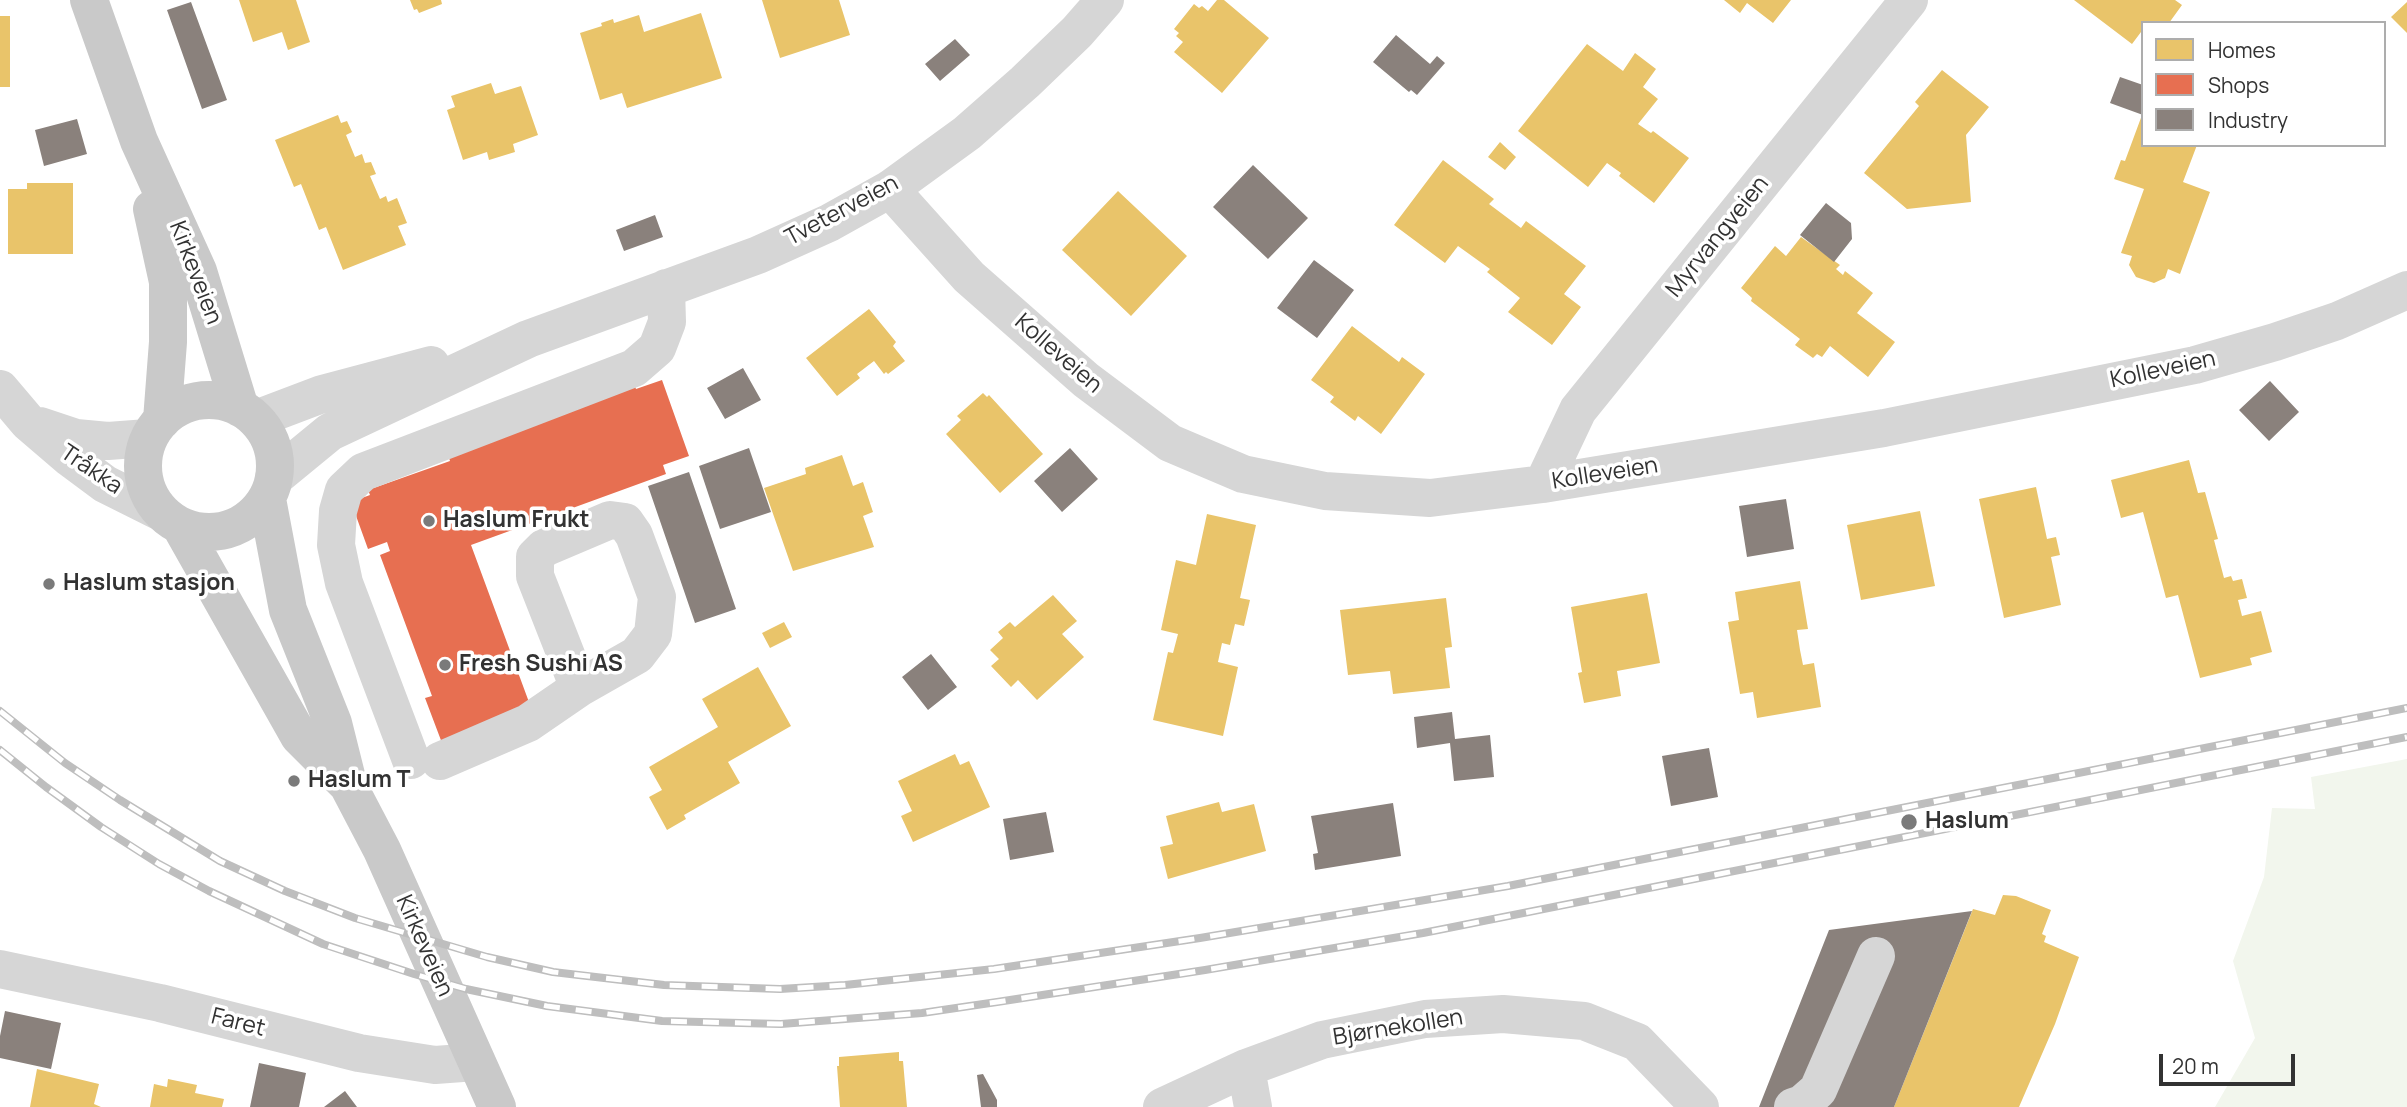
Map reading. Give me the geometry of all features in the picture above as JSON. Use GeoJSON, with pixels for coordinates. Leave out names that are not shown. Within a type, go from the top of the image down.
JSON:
{"type":"FeatureCollection","features":[{"type":"Feature","properties":{"kind":"main road","name":"Kirkeveien"},"geometry":{"type":"LineString","coordinates":[[89,0],[139,141],[198,271],[248,414]]}},
{"type":"Feature","properties":{"kind":"main road","name":"Kirkeveien"},"geometry":{"type":"LineString","coordinates":[[139,141],[168,282],[168,342],[155,429]]}},
{"type":"Feature","properties":{"kind":"main road"},"geometry":{"type":"LineString","coordinates":[[202,400],[222,401],[248,414],[267,435],[275,456],[271,489],[253,516],[233,528],[207,533],[170,519],[146,488],[142,461],[155,429],[180,407],[202,400]]}},
{"type":"Feature","properties":{"kind":"main road","name":"Kirkeveien"},"geometry":{"type":"LineString","coordinates":[[271,489],[288,610],[333,723],[349,787],[382,850],[497,1107]]}},
{"type":"Feature","properties":{"kind":"main road","name":"Kirkeveien"},"geometry":{"type":"LineString","coordinates":[[170,519],[299,736],[349,787]]}},
{"type":"Feature","properties":{"kind":"street","name":"Tveterveien"},"geometry":{"type":"LineString","coordinates":[[271,489],[330,432],[528,340],[782,244],[830,223],[890,189],[967,133],[1069,40],[1105,0]]}},
{"type":"Feature","properties":{"kind":"street","name":"Myrvangveien"},"geometry":{"type":"LineString","coordinates":[[1543,484],[1578,410],[1909,0]]}},
{"type":"Feature","properties":{"kind":"street","name":"Kolleveien"},"geometry":{"type":"LineString","coordinates":[[890,189],[970,277],[1086,380],[1170,443],[1243,474],[1325,491],[1430,498],[1543,484],[1884,428],[2195,365],[2325,326],[2407,290]]}},
{"type":"Feature","properties":{"kind":"street"},"geometry":{"type":"LineString","coordinates":[[579,688],[528,723],[425,761],[344,583],[336,545],[338,511],[344,489],[363,472],[634,368],[657,348],[667,322],[666,288]]}},
{"type":"Feature","properties":{"kind":"street","name":"Tveterveien"},"geometry":{"type":"LineString","coordinates":[[248,414],[528,340]]}},
{"type":"Feature","properties":{"kind":"street","name":"Tråkka"},"geometry":{"type":"LineString","coordinates":[[0,389],[28,422],[70,458],[105,484],[170,519]]}},
{"type":"Feature","properties":{"kind":"street","name":"Tråkka"},"geometry":{"type":"LineString","coordinates":[[28,422],[76,439],[108,441],[155,429]]}},
{"type":"Feature","properties":{"kind":"street"},"geometry":{"type":"LineString","coordinates":[[1793,1107],[1802,1104],[1818,1090],[1876,956]]}},
{"type":"Feature","properties":{"kind":"street","name":"Faret"},"geometry":{"type":"LineString","coordinates":[[0,969],[160,1003],[359,1053],[435,1065],[476,1062]]}},
{"type":"Feature","properties":{"kind":"street","name":"Bjørnekollen"},"geometry":{"type":"LineString","coordinates":[[1162,1107],[1246,1068],[1322,1040],[1425,1019],[1503,1014],[1584,1021],[1637,1042],[1700,1107]]}},
{"type":"Feature","properties":{"kind":"street"},"geometry":{"type":"LineString","coordinates":[[1246,1068],[1253,1107]]}},
{"type":"Feature","properties":{"kind":"shaded area"},"geometry":{"type":"Polygon","coordinates":[[[2407,759],[2407,1107],[2215,1107],[2255,1038],[2233,961],[2264,877],[2272,808],[2315,809],[2311,777],[2407,759]]]}},
{"type":"Feature","properties":{"kind":"building: Homes"},"geometry":{"type":"Polygon","coordinates":[[[239,0],[296,0],[310,42],[288,50],[282,32],[253,42],[239,0]]]}},
{"type":"Feature","properties":{"kind":"building: Homes"},"geometry":{"type":"Polygon","coordinates":[[[410,0],[441,0],[442,4],[419,13],[417,9],[414,10],[410,0]]]}},
{"type":"Feature","properties":{"kind":"building: Homes"},"geometry":{"type":"Polygon","coordinates":[[[762,0],[839,0],[850,35],[780,58],[762,0]]]}},
{"type":"Feature","properties":{"kind":"building: Homes"},"geometry":{"type":"Polygon","coordinates":[[[1217,0],[1224,0],[1269,38],[1222,93],[1174,52],[1183,42],[1176,36],[1179,33],[1174,29],[1194,4],[1208,11],[1217,0]]]}},
{"type":"Feature","properties":{"kind":"building: Homes"},"geometry":{"type":"Polygon","coordinates":[[[1724,0],[1791,0],[1773,23],[1747,3],[1740,13],[1724,0]]]}},
{"type":"Feature","properties":{"kind":"building: Homes"},"geometry":{"type":"Polygon","coordinates":[[[2074,0],[2175,0],[2182,5],[2170,21],[2141,21],[2141,32],[2132,44],[2074,0]]]}},
{"type":"Feature","properties":{"kind":"building: Homes"},"geometry":{"type":"Polygon","coordinates":[[[2407,2],[2407,33],[2391,17],[2407,2]]]}},
{"type":"Feature","properties":{"kind":"building: Homes"},"geometry":{"type":"Polygon","coordinates":[[[701,13],[722,78],[627,108],[622,93],[600,100],[580,33],[602,26],[601,23],[613,19],[614,23],[639,15],[644,32],[701,13]]]}},
{"type":"Feature","properties":{"kind":"building: Homes"},"geometry":{"type":"Polygon","coordinates":[[[0,16],[10,16],[10,87],[0,87],[0,16]]]}},
{"type":"Feature","properties":{"kind":"building: Homes"},"geometry":{"type":"Polygon","coordinates":[[[1587,44],[1623,71],[1635,53],[1656,69],[1643,87],[1658,99],[1638,124],[1651,133],[1653,131],[1689,158],[1654,203],[1619,176],[1621,173],[1607,163],[1588,187],[1518,131],[1587,44]]]}},
{"type":"Feature","properties":{"kind":"building: Homes"},"geometry":{"type":"Polygon","coordinates":[[[1942,70],[1989,107],[1966,135],[1971,202],[1907,209],[1864,173],[1919,106],[1915,102],[1942,70]]]}},
{"type":"Feature","properties":{"kind":"building: Homes"},"geometry":{"type":"Polygon","coordinates":[[[491,83],[495,94],[521,86],[538,135],[513,144],[515,152],[489,160],[487,152],[463,160],[447,110],[455,107],[451,96],[491,83]]]}},
{"type":"Feature","properties":{"kind":"building: Homes"},"geometry":{"type":"Polygon","coordinates":[[[338,115],[341,123],[347,121],[352,132],[346,135],[355,157],[362,154],[365,163],[371,162],[376,174],[370,176],[380,199],[386,196],[388,202],[397,198],[407,223],[398,226],[406,245],[343,270],[326,227],[319,230],[301,184],[294,187],[275,140],[338,115]]]}},
{"type":"Feature","properties":{"kind":"building: Homes"},"geometry":{"type":"Polygon","coordinates":[[[2141,118],[2141,147],[2196,147],[2183,182],[2210,192],[2180,274],[2168,269],[2165,278],[2154,283],[2136,277],[2129,265],[2132,256],[2121,253],[2144,189],[2114,179],[2121,160],[2125,161],[2141,118]]]}},
{"type":"Feature","properties":{"kind":"building: Homes"},"geometry":{"type":"Polygon","coordinates":[[[1500,142],[1516,157],[1505,170],[1488,157],[1500,142]]]}},
{"type":"Feature","properties":{"kind":"building: Homes"},"geometry":{"type":"Polygon","coordinates":[[[1443,160],[1494,199],[1489,204],[1521,228],[1526,221],[1586,266],[1564,294],[1581,307],[1552,345],[1508,312],[1520,298],[1487,272],[1490,269],[1458,246],[1445,263],[1394,225],[1443,160]]]}},
{"type":"Feature","properties":{"kind":"building: Homes"},"geometry":{"type":"Polygon","coordinates":[[[27,183],[73,183],[73,254],[8,254],[8,189],[27,189],[27,183]]]}},
{"type":"Feature","properties":{"kind":"building: Homes"},"geometry":{"type":"Polygon","coordinates":[[[1118,191],[1187,256],[1131,316],[1062,250],[1118,191]]]}},
{"type":"Feature","properties":{"kind":"building: Homes"},"geometry":{"type":"Polygon","coordinates":[[[1801,237],[1840,265],[1836,269],[1843,275],[1845,271],[1873,293],[1857,313],[1895,342],[1868,377],[1830,346],[1822,357],[1817,354],[1813,358],[1795,345],[1800,339],[1751,301],[1752,298],[1741,288],[1775,246],[1786,256],[1801,237]]]}},
{"type":"Feature","properties":{"kind":"building: Homes"},"geometry":{"type":"Polygon","coordinates":[[[869,309],[896,342],[893,346],[905,361],[888,374],[884,374],[874,361],[857,374],[860,378],[837,396],[806,358],[869,309]]]}},
{"type":"Feature","properties":{"kind":"building: Homes"},"geometry":{"type":"Polygon","coordinates":[[[1352,326],[1399,362],[1402,357],[1425,374],[1381,434],[1358,416],[1355,421],[1330,402],[1334,397],[1311,380],[1352,326]]]}},
{"type":"Feature","properties":{"kind":"building: Homes"},"geometry":{"type":"Polygon","coordinates":[[[983,393],[987,397],[989,395],[1043,454],[1000,493],[946,434],[961,420],[957,416],[983,393]]]}},
{"type":"Feature","properties":{"kind":"building: Homes"},"geometry":{"type":"Polygon","coordinates":[[[842,455],[853,486],[863,482],[873,512],[863,516],[874,547],[793,571],[764,488],[806,474],[805,468],[842,455]]]}},
{"type":"Feature","properties":{"kind":"building: Homes"},"geometry":{"type":"Polygon","coordinates":[[[2189,460],[2198,493],[2205,492],[2218,539],[2214,540],[2224,578],[2231,576],[2233,581],[2242,579],[2247,598],[2238,600],[2242,616],[2261,611],[2272,652],[2250,658],[2252,665],[2200,678],[2178,595],[2166,598],[2143,512],[2121,518],[2111,480],[2189,460]]]}},
{"type":"Feature","properties":{"kind":"building: Homes"},"geometry":{"type":"Polygon","coordinates":[[[2036,487],[2047,539],[2056,537],[2060,555],[2051,557],[2061,605],[2004,618],[1979,499],[2036,487]]]}},
{"type":"Feature","properties":{"kind":"building: Homes"},"geometry":{"type":"Polygon","coordinates":[[[1920,511],[1935,586],[1861,600],[1847,525],[1920,511]]]}},
{"type":"Feature","properties":{"kind":"building: Homes"},"geometry":{"type":"Polygon","coordinates":[[[1207,514],[1256,525],[1240,598],[1250,600],[1244,626],[1235,624],[1230,645],[1222,643],[1218,662],[1238,667],[1223,736],[1153,720],[1168,652],[1173,653],[1178,634],[1161,630],[1176,560],[1196,565],[1207,514]]]}},
{"type":"Feature","properties":{"kind":"building: Homes"},"geometry":{"type":"Polygon","coordinates":[[[1800,581],[1808,629],[1797,630],[1800,650],[1803,665],[1814,663],[1821,707],[1757,718],[1753,692],[1740,694],[1728,622],[1739,620],[1735,592],[1800,581]]]}},
{"type":"Feature","properties":{"kind":"building: Homes"},"geometry":{"type":"Polygon","coordinates":[[[1647,593],[1660,663],[1617,671],[1621,696],[1584,703],[1578,673],[1582,672],[1571,607],[1647,593]]]}},
{"type":"Feature","properties":{"kind":"building: Homes"},"geometry":{"type":"Polygon","coordinates":[[[1053,595],[1077,621],[1062,634],[1084,657],[1037,700],[1018,680],[1011,687],[991,666],[999,659],[990,650],[1003,638],[998,632],[1010,622],[1015,627],[1053,595]]]}},
{"type":"Feature","properties":{"kind":"building: Homes"},"geometry":{"type":"Polygon","coordinates":[[[1446,598],[1452,647],[1445,648],[1450,688],[1393,694],[1390,671],[1348,675],[1340,610],[1446,598]]]}},
{"type":"Feature","properties":{"kind":"building: Homes"},"geometry":{"type":"Polygon","coordinates":[[[784,622],[792,637],[770,648],[762,633],[784,622]]]}},
{"type":"Feature","properties":{"kind":"building: Homes"},"geometry":{"type":"Polygon","coordinates":[[[758,667],[791,726],[728,762],[740,783],[684,815],[686,819],[667,830],[649,797],[662,790],[649,767],[718,727],[702,699],[758,667]]]}},
{"type":"Feature","properties":{"kind":"building: Homes"},"geometry":{"type":"Polygon","coordinates":[[[955,754],[960,765],[969,761],[990,807],[913,842],[901,816],[912,811],[898,781],[955,754]]]}},
{"type":"Feature","properties":{"kind":"building: Homes"},"geometry":{"type":"Polygon","coordinates":[[[1219,802],[1222,812],[1254,804],[1266,851],[1168,879],[1160,847],[1173,844],[1166,816],[1219,802]]]}},
{"type":"Feature","properties":{"kind":"building: Homes"},"geometry":{"type":"Polygon","coordinates":[[[2003,895],[2016,896],[2051,910],[2042,934],[2046,936],[2044,942],[2079,957],[2055,1024],[2019,1107],[1894,1107],[1973,909],[1995,915],[2003,895]]]}},
{"type":"Feature","properties":{"kind":"building: Homes"},"geometry":{"type":"Polygon","coordinates":[[[899,1052],[899,1061],[903,1061],[907,1107],[840,1107],[837,1066],[839,1057],[899,1052]]]}},
{"type":"Feature","properties":{"kind":"building: Homes"},"geometry":{"type":"Polygon","coordinates":[[[37,1069],[99,1084],[94,1104],[101,1107],[30,1107],[37,1069]]]}},
{"type":"Feature","properties":{"kind":"building: Homes"},"geometry":{"type":"Polygon","coordinates":[[[168,1079],[197,1085],[195,1093],[224,1099],[222,1107],[150,1107],[154,1084],[167,1087],[168,1079]]]}},
{"type":"Feature","properties":{"kind":"building: Shops"},"geometry":{"type":"Polygon","coordinates":[[[662,380],[689,456],[663,465],[666,474],[471,545],[533,713],[442,743],[425,698],[432,696],[380,555],[390,551],[387,542],[368,549],[351,502],[370,495],[368,490],[450,461],[447,452],[634,384],[636,389],[662,380]]]}},
{"type":"Feature","properties":{"kind":"building: Industry"},"geometry":{"type":"Polygon","coordinates":[[[191,2],[227,100],[202,109],[167,10],[191,2]]]}},
{"type":"Feature","properties":{"kind":"building: Industry"},"geometry":{"type":"Polygon","coordinates":[[[1396,35],[1430,64],[1437,56],[1445,63],[1417,95],[1411,90],[1409,92],[1373,62],[1396,35]]]}},
{"type":"Feature","properties":{"kind":"building: Industry"},"geometry":{"type":"Polygon","coordinates":[[[955,39],[970,55],[940,81],[925,64],[955,39]]]}},
{"type":"Feature","properties":{"kind":"building: Industry"},"geometry":{"type":"Polygon","coordinates":[[[2120,77],[2141,84],[2141,114],[2110,103],[2120,77]]]}},
{"type":"Feature","properties":{"kind":"building: Industry"},"geometry":{"type":"Polygon","coordinates":[[[77,119],[87,154],[44,166],[35,130],[77,119]]]}},
{"type":"Feature","properties":{"kind":"building: Industry"},"geometry":{"type":"Polygon","coordinates":[[[1253,165],[1308,218],[1268,259],[1213,207],[1253,165]]]}},
{"type":"Feature","properties":{"kind":"building: Industry"},"geometry":{"type":"Polygon","coordinates":[[[1826,203],[1851,223],[1852,239],[1834,262],[1800,235],[1826,203]]]}},
{"type":"Feature","properties":{"kind":"building: Industry"},"geometry":{"type":"Polygon","coordinates":[[[655,215],[663,237],[624,251],[616,230],[655,215]]]}},
{"type":"Feature","properties":{"kind":"building: Industry"},"geometry":{"type":"Polygon","coordinates":[[[1314,260],[1354,290],[1317,338],[1277,308],[1314,260]]]}},
{"type":"Feature","properties":{"kind":"building: Industry"},"geometry":{"type":"Polygon","coordinates":[[[743,368],[761,400],[725,419],[707,388],[743,368]]]}},
{"type":"Feature","properties":{"kind":"building: Industry"},"geometry":{"type":"Polygon","coordinates":[[[2270,381],[2299,412],[2269,441],[2239,410],[2270,381]]]}},
{"type":"Feature","properties":{"kind":"building: Industry"},"geometry":{"type":"Polygon","coordinates":[[[749,448],[771,512],[720,529],[699,466],[749,448]]]}},
{"type":"Feature","properties":{"kind":"building: Industry"},"geometry":{"type":"Polygon","coordinates":[[[1070,448],[1098,479],[1062,512],[1034,481],[1070,448]]]}},
{"type":"Feature","properties":{"kind":"building: Industry"},"geometry":{"type":"Polygon","coordinates":[[[689,472],[736,609],[695,623],[648,486],[689,472]]]}},
{"type":"Feature","properties":{"kind":"building: Industry"},"geometry":{"type":"Polygon","coordinates":[[[1786,499],[1794,549],[1747,557],[1739,506],[1786,499]]]}},
{"type":"Feature","properties":{"kind":"building: Industry"},"geometry":{"type":"Polygon","coordinates":[[[931,654],[957,687],[928,710],[902,677],[931,654]]]}},
{"type":"Feature","properties":{"kind":"building: Industry"},"geometry":{"type":"Polygon","coordinates":[[[1452,712],[1455,739],[1490,735],[1494,777],[1454,781],[1450,743],[1417,748],[1414,717],[1452,712]]]}},
{"type":"Feature","properties":{"kind":"building: Industry"},"geometry":{"type":"Polygon","coordinates":[[[1709,748],[1718,797],[1671,806],[1662,756],[1709,748]]]}},
{"type":"Feature","properties":{"kind":"building: Industry"},"geometry":{"type":"Polygon","coordinates":[[[1393,803],[1401,856],[1315,870],[1313,854],[1318,853],[1311,816],[1393,803]]]}},
{"type":"Feature","properties":{"kind":"building: Industry"},"geometry":{"type":"Polygon","coordinates":[[[1046,812],[1054,852],[1010,860],[1003,819],[1046,812]]]}},
{"type":"Feature","properties":{"kind":"building: Industry"},"geometry":{"type":"Polygon","coordinates":[[[1972,911],[1894,1107],[1759,1107],[1829,930],[1972,911]]]}},
{"type":"Feature","properties":{"kind":"building: Industry"},"geometry":{"type":"Polygon","coordinates":[[[5,1011],[61,1023],[51,1069],[0,1058],[0,1036],[5,1011]]]}},
{"type":"Feature","properties":{"kind":"building: Industry"},"geometry":{"type":"Polygon","coordinates":[[[259,1063],[306,1073],[299,1107],[250,1107],[259,1063]]]}},
{"type":"Feature","properties":{"kind":"building: Industry"},"geometry":{"type":"Polygon","coordinates":[[[983,1074],[997,1100],[997,1107],[981,1107],[977,1075],[983,1074]]]}},
{"type":"Feature","properties":{"kind":"building: Industry"},"geometry":{"type":"Polygon","coordinates":[[[345,1091],[357,1107],[324,1107],[345,1091]]]}},
{"type":"Feature","properties":{"kind":"railway"},"geometry":{"type":"LineString","coordinates":[[0,711],[65,763],[220,861],[285,891],[355,918],[487,957],[553,972],[664,985],[780,989],[994,969],[1200,938],[1508,886],[2407,708]]}},
{"type":"Feature","properties":{"kind":"railway"},"geometry":{"type":"LineString","coordinates":[[0,750],[101,827],[159,864],[209,891],[323,944],[466,989],[547,1006],[662,1021],[781,1024],[922,1013],[1205,970],[1423,933],[2407,737]]}},
{"type":"Feature","properties":{"kind":"place","name":"Haslum Frukt"},"geometry":{"type":"Point","coordinates":[429,521]}},
{"type":"Feature","properties":{"kind":"place","name":"Haslum stasjon"},"geometry":{"type":"Point","coordinates":[49,584]}},
{"type":"Feature","properties":{"kind":"place","name":"Fresh Sushi AS"},"geometry":{"type":"Point","coordinates":[445,665]}},
{"type":"Feature","properties":{"kind":"place","name":"Haslum T"},"geometry":{"type":"Point","coordinates":[294,781]}},
{"type":"Feature","properties":{"kind":"place","name":"Haslum"},"geometry":{"type":"Point","coordinates":[1909,822]}}]}
